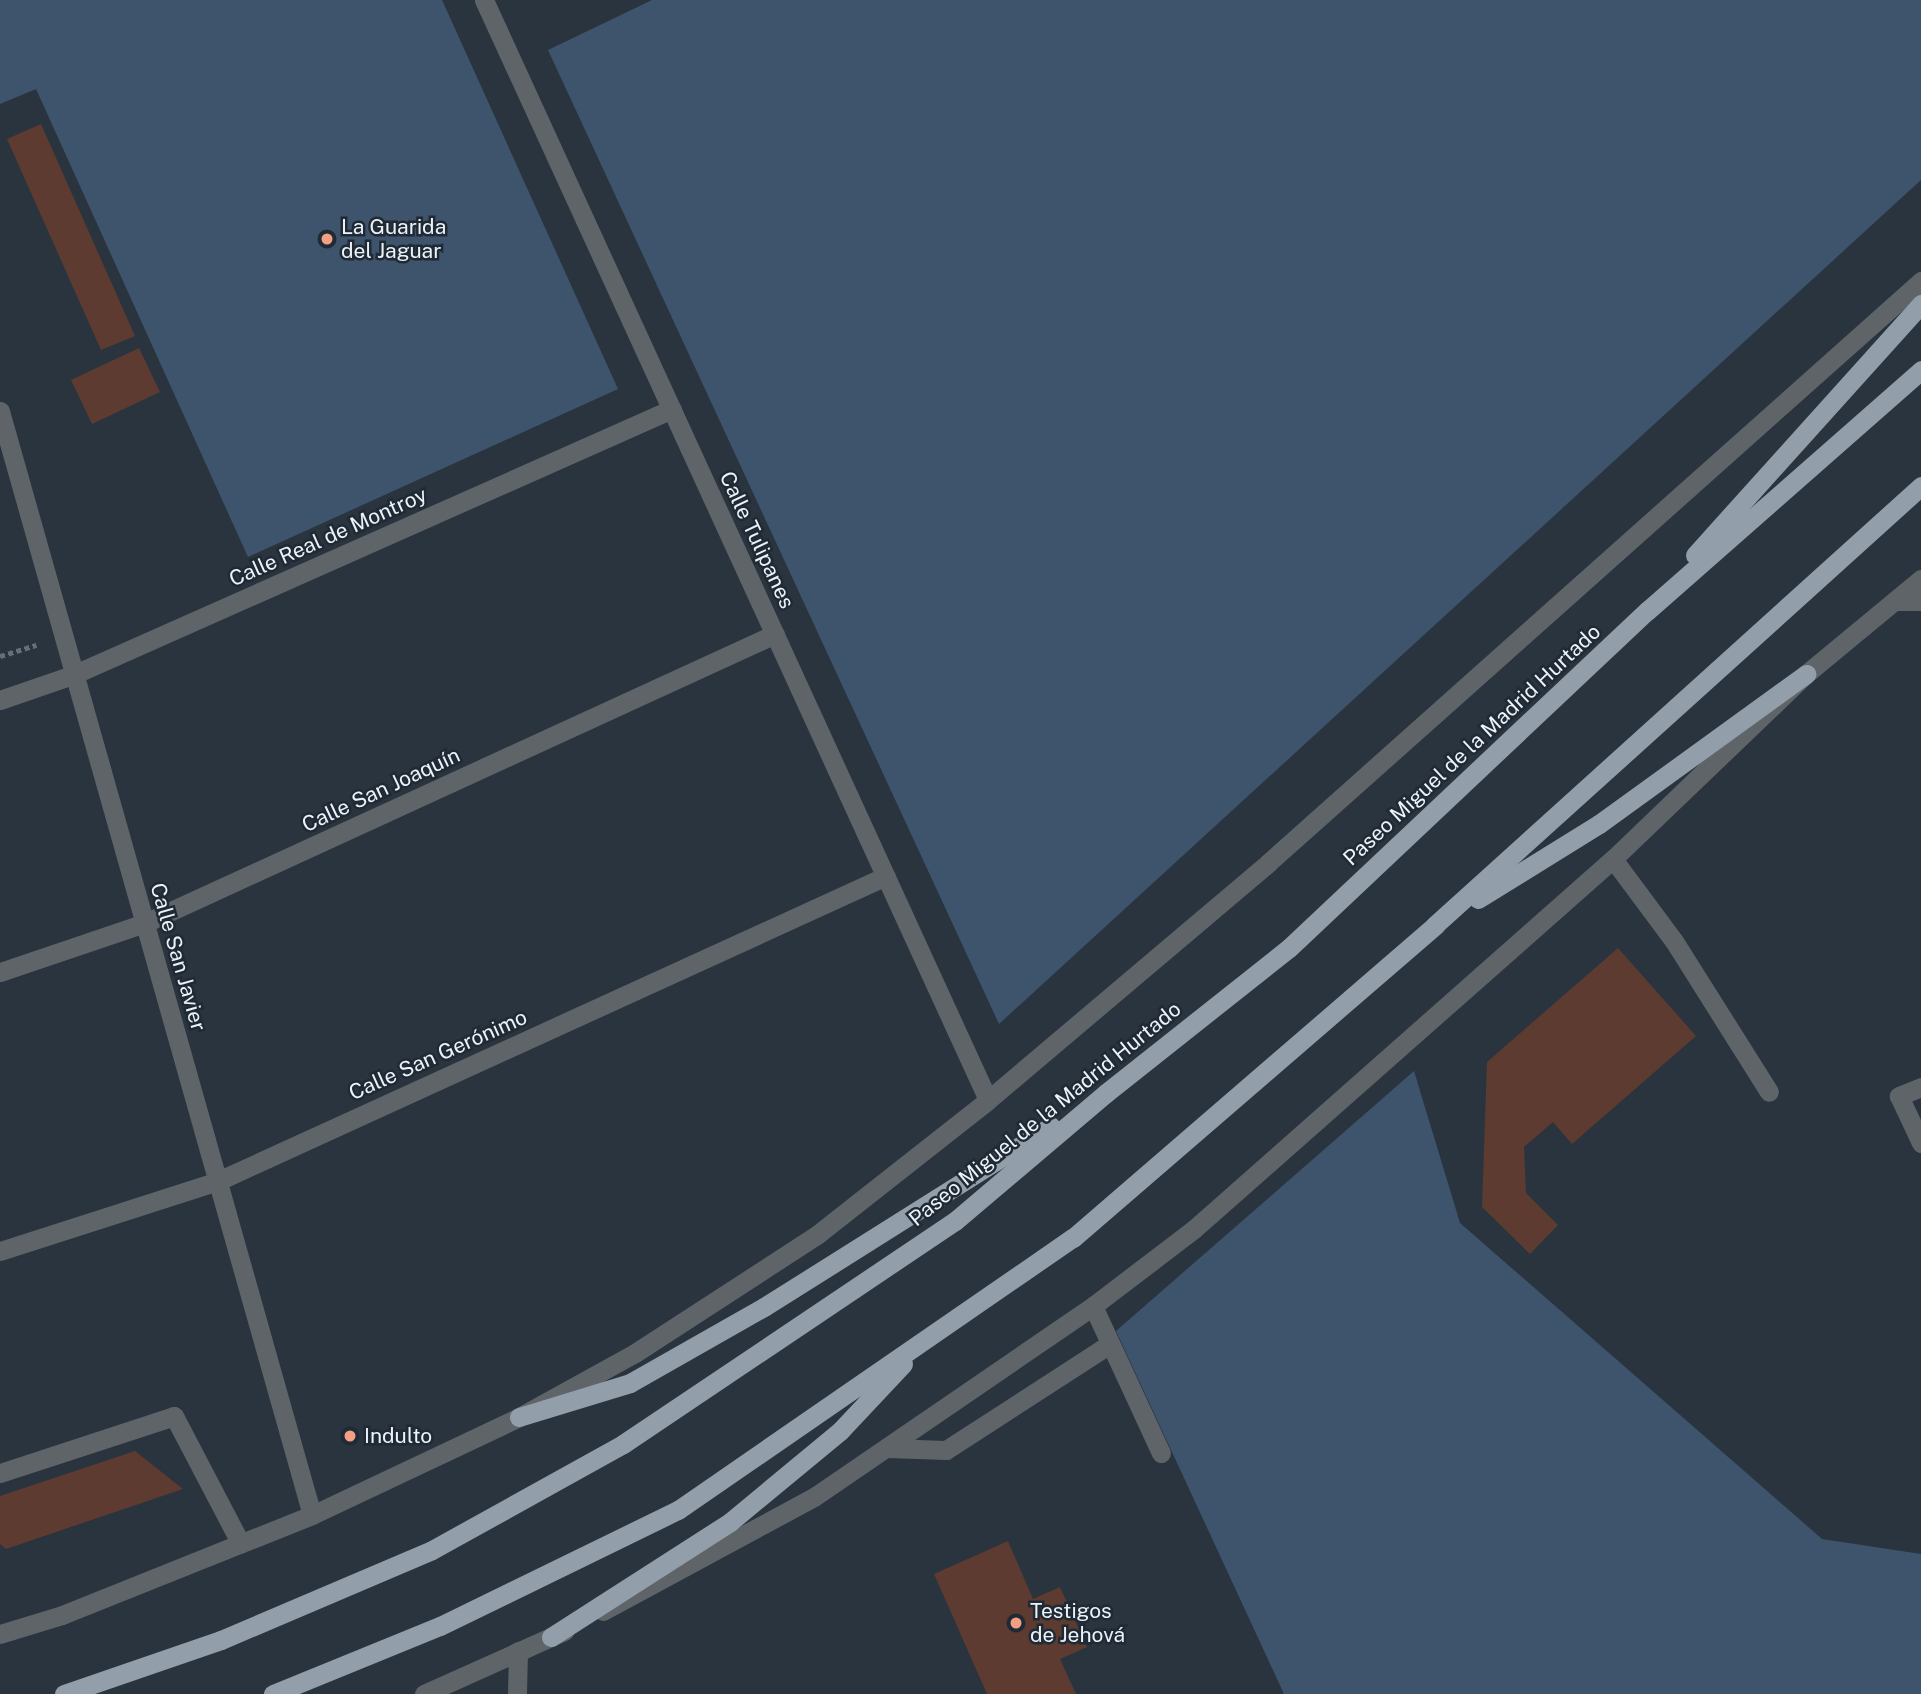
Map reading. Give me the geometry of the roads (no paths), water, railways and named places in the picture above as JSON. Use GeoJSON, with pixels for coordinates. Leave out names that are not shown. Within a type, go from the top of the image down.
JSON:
{"type":"FeatureCollection","features":[{"type":"Feature","properties":{"kind":"highway"},"geometry":{"type":"LineString","coordinates":[[1647,611],[1821,410],[1921,303]]}},
{"type":"Feature","properties":{"kind":"highway","name":"Paseo Miguel de la Madrid Hurtado"},"geometry":{"type":"LineString","coordinates":[[64,1694],[221,1640],[432,1550],[623,1444],[955,1221],[1106,1093],[1289,948],[1647,611],[1921,370]]}},
{"type":"Feature","properties":{"kind":"highway"},"geometry":{"type":"LineString","coordinates":[[273,1694],[440,1626],[678,1510],[1073,1238],[1435,925],[1921,486]]}},
{"type":"Feature","properties":{"kind":"highway"},"geometry":{"type":"LineString","coordinates":[[1435,925],[1599,824],[1806,674]]}},
{"type":"Feature","properties":{"kind":"highway"},"geometry":{"type":"LineString","coordinates":[[519,1417],[631,1383],[764,1307],[1106,1093]]}},
{"type":"Feature","properties":{"kind":"highway"},"geometry":{"type":"LineString","coordinates":[[551,1637],[730,1522],[840,1431],[930,1336]]}},
{"type":"Feature","properties":{"kind":"street","name":"Calle Tulipanes"},"geometry":{"type":"LineString","coordinates":[[484,0],[988,1100]]}},
{"type":"Feature","properties":{"kind":"street"},"geometry":{"type":"LineString","coordinates":[[0,1634],[62,1615],[312,1515],[519,1417],[635,1353],[818,1234],[988,1100],[1268,863],[1921,281]]}},
{"type":"Feature","properties":{"kind":"street","name":"Calle Real de Montroy"},"geometry":{"type":"LineString","coordinates":[[0,700],[75,674],[671,409]]}},
{"type":"Feature","properties":{"kind":"street","name":"Calle San Javier"},"geometry":{"type":"LineString","coordinates":[[1,416],[312,1515]]}},
{"type":"Feature","properties":{"kind":"street"},"geometry":{"type":"LineString","coordinates":[[424,1694],[662,1583],[814,1497],[1093,1306],[1194,1229],[1613,859],[1806,674],[1921,579]]}},
{"type":"Feature","properties":{"kind":"street"},"geometry":{"type":"LineString","coordinates":[[1897,601],[1921,601]]}},
{"type":"Feature","properties":{"kind":"street","name":"Calle San Joaquín"},"geometry":{"type":"LineString","coordinates":[[0,972],[145,923],[775,635]]}},
{"type":"Feature","properties":{"kind":"street"},"geometry":{"type":"LineString","coordinates":[[1613,859],[1674,941],[1769,1092]]}},
{"type":"Feature","properties":{"kind":"street","name":"Calle San Gerónimo"},"geometry":{"type":"LineString","coordinates":[[0,1251],[218,1181],[886,876]]}},
{"type":"Feature","properties":{"kind":"street"},"geometry":{"type":"LineString","coordinates":[[1921,1087],[1899,1096],[1921,1143]]}},
{"type":"Feature","properties":{"kind":"street"},"geometry":{"type":"LineString","coordinates":[[1093,1306],[1161,1453]]}},
{"type":"Feature","properties":{"kind":"street"},"geometry":{"type":"LineString","coordinates":[[887,1448],[946,1450],[1110,1344]]}},
{"type":"Feature","properties":{"kind":"street"},"geometry":{"type":"LineString","coordinates":[[0,1473],[173,1416],[241,1544]]}},
{"type":"Feature","properties":{"kind":"street"},"geometry":{"type":"LineString","coordinates":[[517,1694],[518,1651]]}},
{"type":"Feature","properties":{"kind":"place","name":"La Guarida del Jaguar"},"geometry":{"type":"Point","coordinates":[327,239]}},
{"type":"Feature","properties":{"kind":"place","name":"Indulto"},"geometry":{"type":"Point","coordinates":[350,1436]}},
{"type":"Feature","properties":{"kind":"place","name":"Testigos de Jehová"},"geometry":{"type":"Point","coordinates":[1016,1623]}}]}
